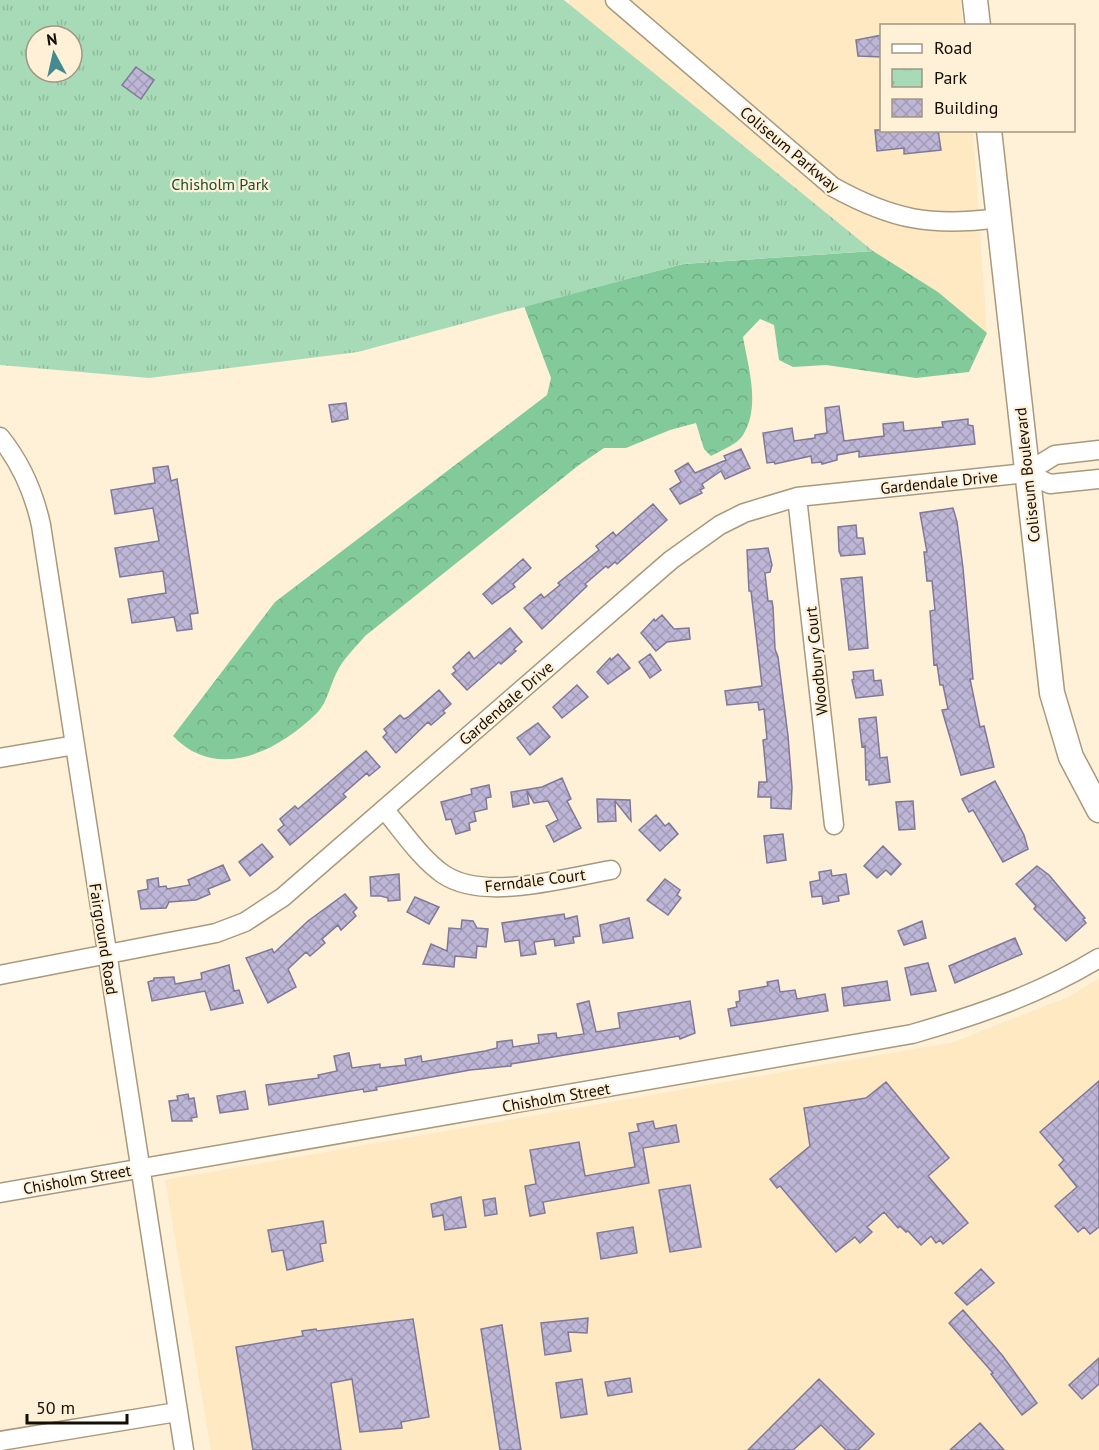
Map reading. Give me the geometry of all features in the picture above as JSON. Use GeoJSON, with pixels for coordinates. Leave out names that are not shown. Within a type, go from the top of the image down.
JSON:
{"type":"FeatureCollection","features":[{"type":"Feature","properties":{"kind":"main road"},"geometry":{"type":"LineString","coordinates":[[975,0],[978,24]]}},
{"type":"Feature","properties":{"kind":"main road","name":"Coliseum Boulevard"},"geometry":{"type":"LineString","coordinates":[[989,132],[1052,693],[1071,757],[1099,810]]}},
{"type":"Feature","properties":{"kind":"street","name":"Coliseum Parkway"},"geometry":{"type":"LineString","coordinates":[[615,0],[833,187],[868,207],[910,218],[953,223],[999,218]]}},
{"type":"Feature","properties":{"kind":"street","name":"Fairground Road"},"geometry":{"type":"LineString","coordinates":[[0,437],[14,456],[36,503],[183,1450]]}},
{"type":"Feature","properties":{"kind":"street"},"geometry":{"type":"LineString","coordinates":[[1026,473],[1055,455],[1099,450]]}},
{"type":"Feature","properties":{"kind":"street"},"geometry":{"type":"LineString","coordinates":[[1026,473],[1050,484],[1099,479]]}},
{"type":"Feature","properties":{"kind":"street","name":"Gardendale Drive"},"geometry":{"type":"LineString","coordinates":[[0,975],[106,952],[200,937],[245,922],[283,897],[695,541],[744,513],[798,497],[1026,473]]}},
{"type":"Feature","properties":{"kind":"street","name":"Woodbury Court"},"geometry":{"type":"LineString","coordinates":[[798,497],[834,825]]}},
{"type":"Feature","properties":{"kind":"street"},"geometry":{"type":"LineString","coordinates":[[0,758],[75,745]]}},
{"type":"Feature","properties":{"kind":"street","name":"Ferndale Court"},"geometry":{"type":"LineString","coordinates":[[384,809],[434,867],[452,880],[474,888],[498,888],[611,870]]}},
{"type":"Feature","properties":{"kind":"street","name":"Chisholm Street"},"geometry":{"type":"LineString","coordinates":[[0,1192],[912,1034],[1012,1002],[1058,981],[1099,958]]}},
{"type":"Feature","properties":{"kind":"street"},"geometry":{"type":"LineString","coordinates":[[0,1441],[177,1412]]}},
{"type":"Feature","properties":{"kind":"shaded area"},"geometry":{"type":"Polygon","coordinates":[[[569,0],[960,0],[963,24],[880,24],[880,132],[973,132],[987,333],[938,292],[873,251],[569,5],[569,0]]]}},
{"type":"Feature","properties":{"kind":"shaded area"},"geometry":{"type":"Polygon","coordinates":[[[1099,978],[1099,1450],[211,1450],[165,1180],[954,1042],[1070,996],[1099,978]]]}},
{"type":"Feature","properties":{"kind":"green space","name":"Chisholm Park"},"geometry":{"type":"Polygon","coordinates":[[[0,0],[564,0],[873,251],[683,264],[358,352],[149,378],[0,365],[0,0]]]}},
{"type":"Feature","properties":{"kind":"green space"},"geometry":{"type":"Polygon","coordinates":[[[873,251],[938,292],[987,333],[969,372],[916,378],[826,365],[793,367],[779,360],[774,325],[760,319],[743,337],[752,386],[752,399],[748,424],[737,441],[711,456],[704,449],[696,423],[670,430],[626,448],[604,448],[579,465],[365,636],[339,668],[321,708],[284,740],[265,750],[227,759],[208,757],[190,750],[173,736],[275,602],[547,395],[551,378],[524,306],[683,264],[873,251]]]}},
{"type":"Feature","properties":{"kind":"building"},"geometry":{"type":"Polygon","coordinates":[[[880,35],[880,57],[858,56],[856,40],[880,35]]]}},
{"type":"Feature","properties":{"kind":"building"},"geometry":{"type":"Polygon","coordinates":[[[136,67],[154,80],[141,99],[122,85],[136,67]]]}},
{"type":"Feature","properties":{"kind":"building"},"geometry":{"type":"Polygon","coordinates":[[[875,130],[880,130],[880,132],[938,132],[941,150],[904,154],[904,148],[877,151],[875,130]]]}},
{"type":"Feature","properties":{"kind":"building"},"geometry":{"type":"Polygon","coordinates":[[[346,403],[348,419],[332,422],[329,405],[346,403]]]}},
{"type":"Feature","properties":{"kind":"building"},"geometry":{"type":"Polygon","coordinates":[[[839,406],[844,441],[884,436],[883,424],[903,422],[904,431],[943,427],[942,422],[968,419],[968,425],[973,426],[975,444],[859,457],[859,451],[837,455],[837,460],[822,464],[821,462],[812,463],[811,456],[775,464],[774,462],[767,463],[763,433],[792,428],[794,441],[815,438],[815,435],[827,433],[825,408],[839,406]]]}},
{"type":"Feature","properties":{"kind":"building"},"geometry":{"type":"Polygon","coordinates":[[[741,449],[750,468],[725,479],[721,471],[702,484],[704,488],[700,490],[702,493],[680,504],[670,489],[681,482],[675,471],[688,463],[695,473],[726,460],[724,456],[741,449]]]}},
{"type":"Feature","properties":{"kind":"building"},"geometry":{"type":"Polygon","coordinates":[[[168,466],[171,481],[177,479],[198,613],[190,614],[192,629],[177,631],[174,617],[132,623],[128,599],[166,593],[163,571],[120,577],[115,548],[159,541],[153,508],[115,514],[111,490],[155,483],[153,468],[168,466]]]}},
{"type":"Feature","properties":{"kind":"building"},"geometry":{"type":"Polygon","coordinates":[[[653,504],[667,520],[617,564],[615,562],[608,568],[606,566],[585,584],[587,586],[542,629],[524,608],[541,594],[544,598],[560,585],[558,583],[599,550],[596,546],[613,532],[616,536],[653,504]]]}},
{"type":"Feature","properties":{"kind":"building"},"geometry":{"type":"Polygon","coordinates":[[[953,508],[963,568],[973,679],[970,679],[980,727],[984,726],[994,767],[961,775],[942,710],[948,709],[943,685],[940,685],[937,664],[934,665],[930,611],[935,610],[932,581],[927,581],[924,552],[927,552],[920,513],[953,508]]]}},
{"type":"Feature","properties":{"kind":"building"},"geometry":{"type":"Polygon","coordinates":[[[856,525],[857,538],[863,538],[865,554],[841,556],[838,527],[856,525]]]}},
{"type":"Feature","properties":{"kind":"building"},"geometry":{"type":"Polygon","coordinates":[[[768,548],[772,565],[770,572],[765,573],[768,601],[772,601],[773,607],[775,649],[788,736],[792,787],[791,809],[771,808],[771,797],[758,797],[759,782],[767,782],[763,740],[767,739],[764,709],[759,710],[758,702],[727,705],[725,691],[762,686],[751,591],[749,591],[747,550],[768,548]]]}},
{"type":"Feature","properties":{"kind":"building"},"geometry":{"type":"Polygon","coordinates":[[[523,559],[531,568],[513,584],[515,587],[492,604],[483,594],[523,559]]]}},
{"type":"Feature","properties":{"kind":"building"},"geometry":{"type":"Polygon","coordinates":[[[862,577],[868,648],[849,650],[841,579],[862,577]]]}},
{"type":"Feature","properties":{"kind":"building"},"geometry":{"type":"Polygon","coordinates":[[[662,615],[674,629],[689,628],[690,639],[667,642],[656,651],[641,633],[654,619],[655,621],[662,615]]]}},
{"type":"Feature","properties":{"kind":"building"},"geometry":{"type":"Polygon","coordinates":[[[510,628],[522,642],[514,649],[516,651],[501,664],[499,662],[467,690],[452,674],[456,671],[453,667],[469,652],[474,659],[510,628]]]}},
{"type":"Feature","properties":{"kind":"building"},"geometry":{"type":"Polygon","coordinates":[[[618,654],[630,668],[608,684],[597,672],[610,658],[611,660],[618,654]]]}},
{"type":"Feature","properties":{"kind":"building"},"geometry":{"type":"Polygon","coordinates":[[[650,654],[661,670],[650,678],[639,662],[650,654]]]}},
{"type":"Feature","properties":{"kind":"building"},"geometry":{"type":"Polygon","coordinates":[[[873,670],[874,681],[881,680],[883,695],[856,698],[852,680],[854,679],[853,672],[873,670]]]}},
{"type":"Feature","properties":{"kind":"building"},"geometry":{"type":"Polygon","coordinates":[[[577,685],[588,697],[562,718],[553,707],[577,685]]]}},
{"type":"Feature","properties":{"kind":"building"},"geometry":{"type":"Polygon","coordinates":[[[439,690],[451,704],[443,711],[445,713],[431,725],[428,722],[396,753],[383,737],[387,733],[384,729],[400,715],[404,719],[408,717],[439,690]]]}},
{"type":"Feature","properties":{"kind":"building"},"geometry":{"type":"Polygon","coordinates":[[[876,717],[880,758],[887,757],[890,782],[869,785],[869,780],[866,780],[865,746],[862,747],[859,719],[876,717]]]}},
{"type":"Feature","properties":{"kind":"building"},"geometry":{"type":"Polygon","coordinates":[[[538,723],[550,737],[530,755],[517,738],[538,723]]]}},
{"type":"Feature","properties":{"kind":"building"},"geometry":{"type":"Polygon","coordinates":[[[366,751],[380,767],[369,776],[367,773],[343,794],[346,797],[290,845],[278,830],[284,825],[280,819],[295,806],[298,809],[366,751]]]}},
{"type":"Feature","properties":{"kind":"building"},"geometry":{"type":"Polygon","coordinates":[[[562,778],[571,799],[567,801],[581,828],[554,842],[546,826],[558,820],[548,801],[534,803],[527,791],[529,804],[513,807],[511,792],[542,787],[562,778]]]}},
{"type":"Feature","properties":{"kind":"building"},"geometry":{"type":"Polygon","coordinates":[[[995,781],[1024,835],[1028,849],[1003,862],[973,810],[969,812],[962,799],[995,781]]]}},
{"type":"Feature","properties":{"kind":"building"},"geometry":{"type":"Polygon","coordinates":[[[489,785],[491,797],[486,798],[487,809],[474,812],[476,821],[469,823],[470,830],[456,834],[451,819],[446,820],[441,802],[472,794],[471,789],[489,785]]]}},
{"type":"Feature","properties":{"kind":"building"},"geometry":{"type":"Polygon","coordinates":[[[597,799],[630,800],[631,821],[615,801],[616,821],[598,822],[597,799]]]}},
{"type":"Feature","properties":{"kind":"building"},"geometry":{"type":"Polygon","coordinates":[[[913,801],[915,829],[899,830],[896,802],[913,801]]]}},
{"type":"Feature","properties":{"kind":"building"},"geometry":{"type":"Polygon","coordinates":[[[656,815],[665,826],[669,823],[678,834],[660,851],[639,830],[656,815]]]}},
{"type":"Feature","properties":{"kind":"building"},"geometry":{"type":"Polygon","coordinates":[[[783,834],[786,860],[767,863],[764,836],[783,834]]]}},
{"type":"Feature","properties":{"kind":"building"},"geometry":{"type":"Polygon","coordinates":[[[262,844],[273,857],[250,876],[239,862],[262,844]]]}},
{"type":"Feature","properties":{"kind":"building"},"geometry":{"type":"Polygon","coordinates":[[[883,846],[901,864],[891,875],[886,870],[877,878],[864,866],[883,846]]]}},
{"type":"Feature","properties":{"kind":"building"},"geometry":{"type":"Polygon","coordinates":[[[223,865],[230,880],[208,889],[210,894],[196,900],[169,902],[166,908],[141,909],[138,891],[148,889],[147,880],[158,878],[159,887],[166,886],[167,889],[190,885],[188,880],[223,865]]]}},
{"type":"Feature","properties":{"kind":"building"},"geometry":{"type":"Polygon","coordinates":[[[1037,866],[1049,875],[1085,918],[1083,919],[1086,923],[1066,941],[1034,909],[1036,906],[1016,884],[1037,866]]]}},
{"type":"Feature","properties":{"kind":"building"},"geometry":{"type":"Polygon","coordinates":[[[831,870],[832,876],[846,874],[849,894],[838,896],[839,901],[823,904],[822,896],[812,897],[810,882],[820,880],[819,872],[831,870]]]}},
{"type":"Feature","properties":{"kind":"building"},"geometry":{"type":"Polygon","coordinates":[[[399,874],[400,900],[388,901],[388,898],[371,896],[370,877],[399,874]]]}},
{"type":"Feature","properties":{"kind":"building"},"geometry":{"type":"Polygon","coordinates":[[[665,879],[680,890],[677,895],[681,898],[668,915],[647,900],[665,879]]]}},
{"type":"Feature","properties":{"kind":"building"},"geometry":{"type":"Polygon","coordinates":[[[345,894],[357,908],[353,912],[356,916],[341,930],[338,925],[322,939],[325,943],[310,956],[306,952],[288,969],[296,987],[268,1003],[246,958],[272,949],[274,953],[308,921],[345,894]]]}},
{"type":"Feature","properties":{"kind":"building"},"geometry":{"type":"Polygon","coordinates":[[[415,897],[439,907],[429,924],[407,912],[415,897]]]}},
{"type":"Feature","properties":{"kind":"building"},"geometry":{"type":"Polygon","coordinates":[[[564,914],[565,919],[577,916],[580,936],[573,937],[574,943],[555,946],[554,939],[534,942],[536,954],[521,956],[519,940],[505,942],[502,923],[564,914]]]}},
{"type":"Feature","properties":{"kind":"building"},"geometry":{"type":"Polygon","coordinates":[[[629,918],[633,938],[603,943],[600,925],[629,918]]]}},
{"type":"Feature","properties":{"kind":"building"},"geometry":{"type":"Polygon","coordinates":[[[462,920],[473,921],[477,928],[488,929],[486,947],[477,946],[476,958],[455,956],[454,967],[423,964],[431,944],[447,951],[449,928],[461,929],[462,920]]]}},
{"type":"Feature","properties":{"kind":"building"},"geometry":{"type":"Polygon","coordinates":[[[922,921],[926,938],[904,945],[898,931],[922,921]]]}},
{"type":"Feature","properties":{"kind":"building"},"geometry":{"type":"Polygon","coordinates":[[[1015,938],[1022,954],[955,983],[949,966],[1015,938]]]}},
{"type":"Feature","properties":{"kind":"building"},"geometry":{"type":"Polygon","coordinates":[[[928,963],[936,991],[911,995],[905,968],[928,963]]]}},
{"type":"Feature","properties":{"kind":"building"},"geometry":{"type":"Polygon","coordinates":[[[229,965],[234,991],[239,990],[243,1003],[211,1010],[205,991],[152,1001],[148,982],[154,978],[174,977],[175,984],[202,979],[201,973],[229,965]]]}},
{"type":"Feature","properties":{"kind":"building"},"geometry":{"type":"Polygon","coordinates":[[[778,980],[780,992],[795,990],[797,999],[825,994],[828,1011],[731,1026],[728,1009],[737,1007],[736,1002],[740,1001],[739,991],[768,986],[767,982],[778,980]]]}},
{"type":"Feature","properties":{"kind":"building"},"geometry":{"type":"Polygon","coordinates":[[[887,981],[890,1000],[844,1006],[842,988],[887,981]]]}},
{"type":"Feature","properties":{"kind":"building"},"geometry":{"type":"Polygon","coordinates":[[[589,1001],[596,1032],[620,1028],[618,1013],[690,1001],[695,1033],[680,1039],[679,1036],[511,1064],[511,1066],[470,1070],[376,1087],[377,1090],[364,1092],[363,1089],[269,1105],[266,1085],[319,1078],[318,1075],[337,1071],[334,1056],[349,1053],[352,1068],[380,1064],[380,1068],[406,1065],[405,1059],[421,1056],[422,1062],[485,1051],[497,1048],[497,1042],[512,1040],[513,1047],[539,1043],[538,1035],[556,1033],[557,1038],[584,1034],[577,1004],[589,1001]]]}},
{"type":"Feature","properties":{"kind":"building"},"geometry":{"type":"Polygon","coordinates":[[[1099,1081],[1099,1227],[1090,1234],[1084,1227],[1078,1232],[1055,1206],[1077,1187],[1059,1165],[1064,1160],[1040,1132],[1099,1081]]]}},
{"type":"Feature","properties":{"kind":"building"},"geometry":{"type":"Polygon","coordinates":[[[886,1082],[949,1158],[928,1176],[968,1223],[943,1244],[940,1240],[936,1243],[931,1236],[921,1245],[908,1231],[906,1232],[900,1226],[898,1228],[884,1212],[867,1227],[872,1232],[860,1243],[855,1237],[836,1252],[780,1186],[777,1188],[770,1179],[810,1146],[804,1108],[866,1098],[886,1082]]]}},
{"type":"Feature","properties":{"kind":"building"},"geometry":{"type":"Polygon","coordinates":[[[245,1091],[248,1109],[220,1113],[217,1096],[245,1091]]]}},
{"type":"Feature","properties":{"kind":"building"},"geometry":{"type":"Polygon","coordinates":[[[188,1094],[189,1099],[194,1098],[197,1117],[191,1118],[192,1121],[172,1121],[169,1101],[178,1100],[177,1096],[188,1094]]]}},
{"type":"Feature","properties":{"kind":"building"},"geometry":{"type":"Polygon","coordinates":[[[653,1121],[655,1129],[676,1125],[679,1142],[643,1148],[649,1183],[543,1202],[545,1213],[530,1216],[525,1186],[536,1184],[530,1150],[579,1142],[585,1176],[635,1167],[629,1133],[639,1131],[637,1124],[653,1121]]]}},
{"type":"Feature","properties":{"kind":"building"},"geometry":{"type":"Polygon","coordinates":[[[690,1185],[701,1247],[670,1252],[659,1190],[690,1185]]]}},
{"type":"Feature","properties":{"kind":"building"},"geometry":{"type":"Polygon","coordinates":[[[461,1197],[466,1227],[445,1230],[443,1215],[433,1217],[431,1204],[461,1197]]]}},
{"type":"Feature","properties":{"kind":"building"},"geometry":{"type":"Polygon","coordinates":[[[495,1198],[497,1214],[485,1216],[483,1200],[495,1198]]]}},
{"type":"Feature","properties":{"kind":"building"},"geometry":{"type":"Polygon","coordinates":[[[323,1221],[326,1243],[320,1244],[323,1261],[287,1270],[283,1250],[272,1252],[268,1230],[323,1221]]]}},
{"type":"Feature","properties":{"kind":"building"},"geometry":{"type":"Polygon","coordinates":[[[633,1227],[637,1253],[601,1259],[597,1233],[633,1227]]]}},
{"type":"Feature","properties":{"kind":"building"},"geometry":{"type":"Polygon","coordinates":[[[981,1269],[994,1283],[967,1305],[955,1293],[981,1269]]]}},
{"type":"Feature","properties":{"kind":"building"},"geometry":{"type":"Polygon","coordinates":[[[963,1310],[1002,1355],[1037,1403],[1022,1415],[991,1374],[993,1373],[949,1323],[963,1310]]]}},
{"type":"Feature","properties":{"kind":"building"},"geometry":{"type":"Polygon","coordinates":[[[588,1318],[587,1333],[568,1332],[571,1351],[545,1355],[541,1323],[588,1318]]]}},
{"type":"Feature","properties":{"kind":"building"},"geometry":{"type":"Polygon","coordinates":[[[413,1319],[429,1417],[401,1422],[402,1428],[360,1432],[352,1379],[331,1383],[341,1450],[253,1450],[236,1347],[303,1336],[302,1331],[413,1319]]]}},
{"type":"Feature","properties":{"kind":"building"},"geometry":{"type":"Polygon","coordinates":[[[502,1325],[521,1450],[500,1450],[481,1329],[502,1325]]]}},
{"type":"Feature","properties":{"kind":"building"},"geometry":{"type":"Polygon","coordinates":[[[1099,1358],[1099,1384],[1082,1399],[1069,1385],[1099,1358]]]}},
{"type":"Feature","properties":{"kind":"building"},"geometry":{"type":"Polygon","coordinates":[[[630,1378],[632,1392],[608,1396],[605,1382],[630,1378]]]}},
{"type":"Feature","properties":{"kind":"building"},"geometry":{"type":"Polygon","coordinates":[[[582,1379],[587,1414],[561,1418],[556,1383],[582,1379]]]}},
{"type":"Feature","properties":{"kind":"building"},"geometry":{"type":"Polygon","coordinates":[[[819,1379],[874,1434],[858,1450],[846,1450],[821,1425],[793,1450],[748,1450],[819,1379]]]}},
{"type":"Feature","properties":{"kind":"building"},"geometry":{"type":"Polygon","coordinates":[[[980,1423],[1004,1450],[950,1450],[980,1423]]]}}]}
